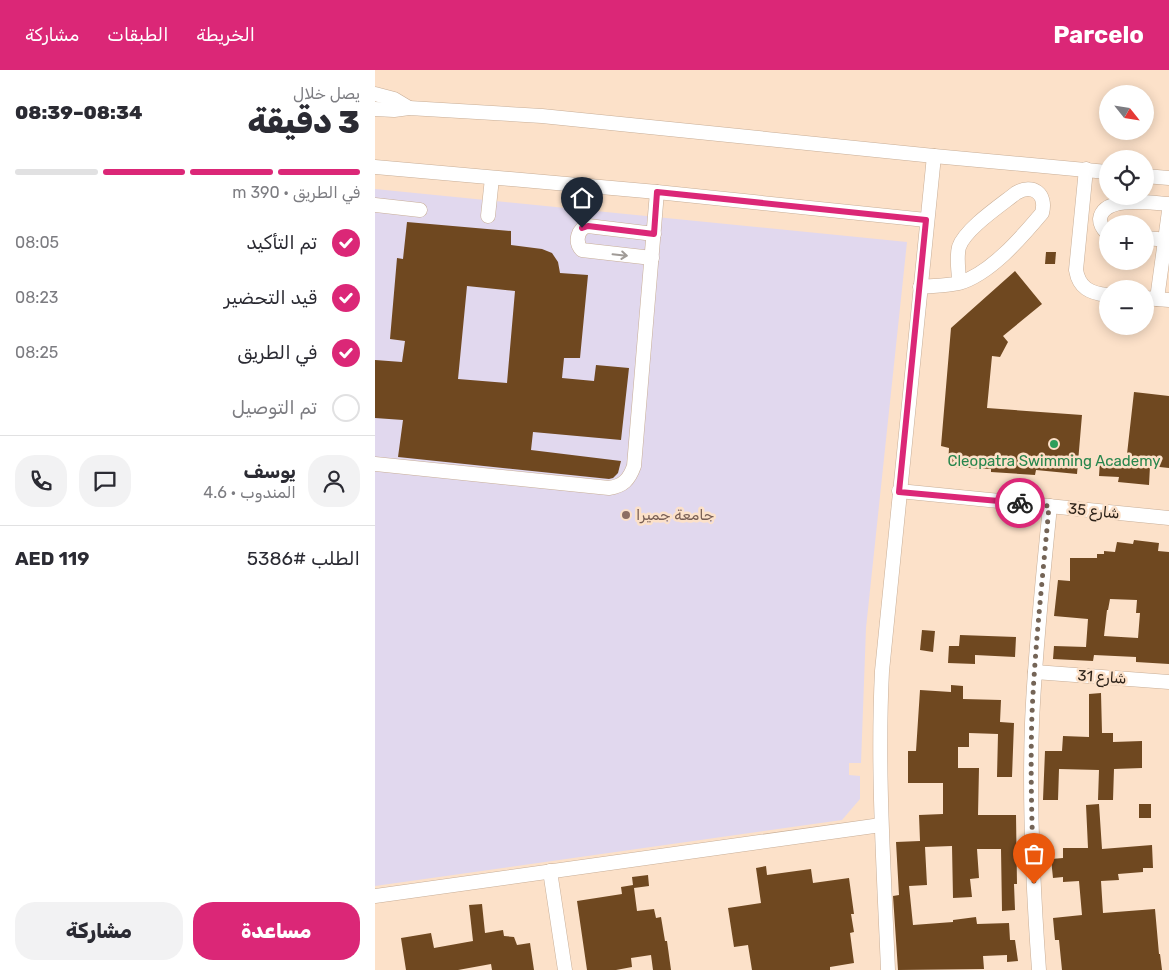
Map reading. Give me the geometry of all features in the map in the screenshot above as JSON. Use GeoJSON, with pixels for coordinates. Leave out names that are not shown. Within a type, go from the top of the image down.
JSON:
{"type":"FeatureCollection","features":[{"type":"Feature","properties":{"kind":"street"},"geometry":{"type":"LineString","coordinates":[[375,94],[394,99],[409,108]]}},
{"type":"Feature","properties":{"kind":"street"},"geometry":{"type":"LineString","coordinates":[[375,109],[394,110],[409,108],[542,116],[1099,171]]}},
{"type":"Feature","properties":{"kind":"street"},"geometry":{"type":"LineString","coordinates":[[889,970],[879,752],[882,671],[926,220],[934,156]]}},
{"type":"Feature","properties":{"kind":"street"},"geometry":{"type":"LineString","coordinates":[[375,167],[657,192],[926,220]]}},
{"type":"Feature","properties":{"kind":"street"},"geometry":{"type":"LineString","coordinates":[[1086,169],[1076,270],[1077,279],[1082,286],[1089,291],[1099,293]]}},
{"type":"Feature","properties":{"kind":"street"},"geometry":{"type":"LineString","coordinates":[[1154,177],[1169,178]]}},
{"type":"Feature","properties":{"kind":"street"},"geometry":{"type":"LineString","coordinates":[[488,216],[492,178]]}},
{"type":"Feature","properties":{"kind":"street"},"geometry":{"type":"LineString","coordinates":[[920,287],[959,282],[976,276],[992,266],[1042,213],[1044,205],[1042,198],[1037,192],[1030,189],[1022,189],[1016,192],[967,233],[959,248],[959,282]]}},
{"type":"Feature","properties":{"kind":"street"},"geometry":{"type":"LineString","coordinates":[[375,464],[609,488],[617,487],[625,482],[631,475],[633,466],[657,192]]}},
{"type":"Feature","properties":{"kind":"street"},"geometry":{"type":"LineString","coordinates":[[1102,215],[1107,207],[1134,202],[1169,204]]}},
{"type":"Feature","properties":{"kind":"street"},"geometry":{"type":"LineString","coordinates":[[375,205],[421,210]]}},
{"type":"Feature","properties":{"kind":"street"},"geometry":{"type":"LineString","coordinates":[[1157,299],[1167,240],[1169,211]]}},
{"type":"Feature","properties":{"kind":"street"},"geometry":{"type":"LineString","coordinates":[[652,258],[582,250],[578,244],[579,232],[582,228],[588,226],[654,234]]}},
{"type":"Feature","properties":{"kind":"street"},"geometry":{"type":"LineString","coordinates":[[1154,239],[1167,240]]}},
{"type":"Feature","properties":{"kind":"street","name":"شارع 35"},"geometry":{"type":"LineString","coordinates":[[899,492],[1169,518]]}},
{"type":"Feature","properties":{"kind":"street"},"geometry":{"type":"LineString","coordinates":[[1039,970],[1032,832],[1032,725],[1049,506]]}},
{"type":"Feature","properties":{"kind":"street","name":"شارع 31"},"geometry":{"type":"LineString","coordinates":[[1035,672],[1169,682]]}},
{"type":"Feature","properties":{"kind":"street"},"geometry":{"type":"LineString","coordinates":[[375,896],[881,825]]}},
{"type":"Feature","properties":{"kind":"street"},"geometry":{"type":"LineString","coordinates":[[550,871],[565,970]]}},
{"type":"Feature","properties":{"kind":"shaded area","name":"جامعة جميرا"},"geometry":{"type":"Polygon","coordinates":[[[375,189],[907,242],[866,628],[861,763],[849,763],[849,775],[860,776],[860,799],[842,820],[375,886],[375,189]]]}},
{"type":"Feature","properties":{"kind":"building"},"geometry":{"type":"Polygon","coordinates":[[[407,222],[511,231],[511,245],[542,249],[552,253],[558,262],[560,273],[588,275],[580,358],[564,358],[562,378],[594,381],[596,365],[629,368],[621,440],[533,432],[531,450],[621,461],[618,473],[613,478],[398,457],[403,420],[375,418],[375,360],[402,362],[405,341],[390,339],[397,258],[403,259],[407,222]],[[467,286],[458,379],[507,383],[515,291],[467,286]]]}},
{"type":"Feature","properties":{"kind":"building"},"geometry":{"type":"Polygon","coordinates":[[[1046,252],[1056,252],[1055,264],[1045,264],[1046,252]]]}},
{"type":"Feature","properties":{"kind":"building"},"geometry":{"type":"Polygon","coordinates":[[[1015,271],[1042,304],[1003,336],[1008,342],[1000,357],[992,356],[987,408],[1082,415],[1077,474],[1036,470],[1035,475],[991,472],[991,469],[948,467],[949,448],[941,446],[951,328],[1015,271]]]}},
{"type":"Feature","properties":{"kind":"building"},"geometry":{"type":"Polygon","coordinates":[[[1134,392],[1169,396],[1169,468],[1150,466],[1149,485],[1118,482],[1119,477],[1099,476],[1100,461],[1126,463],[1134,392]]]}},
{"type":"Feature","properties":{"kind":"building"},"geometry":{"type":"Polygon","coordinates":[[[1134,540],[1159,543],[1158,551],[1169,552],[1169,664],[1136,662],[1136,657],[1094,655],[1093,661],[1053,659],[1054,646],[1086,647],[1088,619],[1054,616],[1058,580],[1070,581],[1070,558],[1097,558],[1097,554],[1104,554],[1104,551],[1115,552],[1117,542],[1133,544],[1134,540]],[[1110,599],[1104,636],[1138,638],[1140,613],[1136,613],[1137,600],[1110,599]]]}},
{"type":"Feature","properties":{"kind":"building"},"geometry":{"type":"Polygon","coordinates":[[[922,630],[935,631],[933,652],[920,650],[922,630]]]}},
{"type":"Feature","properties":{"kind":"building"},"geometry":{"type":"Polygon","coordinates":[[[960,635],[1016,637],[1015,657],[975,655],[975,664],[948,663],[949,646],[959,646],[960,635]]]}},
{"type":"Feature","properties":{"kind":"building"},"geometry":{"type":"Polygon","coordinates":[[[951,685],[963,686],[963,699],[1001,700],[1000,722],[1014,723],[1012,777],[997,777],[998,734],[969,733],[969,747],[958,747],[958,768],[979,768],[978,815],[1016,815],[1017,884],[1014,884],[1015,910],[1002,911],[1001,849],[977,849],[979,878],[970,879],[972,897],[953,898],[952,846],[925,847],[927,885],[909,886],[913,925],[953,922],[953,920],[976,917],[977,924],[1009,923],[1010,940],[1015,940],[1018,961],[1007,962],[1007,955],[983,956],[984,969],[898,970],[893,896],[899,895],[896,842],[920,841],[919,815],[943,814],[943,783],[908,783],[908,751],[916,751],[920,690],[951,692],[951,685]]]}},
{"type":"Feature","properties":{"kind":"building"},"geometry":{"type":"Polygon","coordinates":[[[1101,693],[1102,733],[1113,733],[1113,742],[1142,741],[1142,768],[1114,769],[1113,800],[1098,800],[1099,770],[1059,769],[1058,800],[1043,800],[1045,751],[1062,751],[1063,736],[1089,737],[1089,694],[1101,693]]]}},
{"type":"Feature","properties":{"kind":"building"},"geometry":{"type":"Polygon","coordinates":[[[1099,804],[1102,849],[1152,845],[1153,868],[1143,868],[1143,872],[1118,874],[1119,880],[1101,881],[1103,913],[1155,909],[1162,970],[1062,970],[1059,940],[1055,940],[1053,918],[1082,915],[1079,881],[1063,882],[1063,877],[1053,878],[1051,859],[1063,858],[1063,848],[1088,848],[1086,805],[1099,804]]]}},
{"type":"Feature","properties":{"kind":"building"},"geometry":{"type":"Polygon","coordinates":[[[1139,804],[1151,804],[1151,818],[1139,818],[1139,804]]]}},
{"type":"Feature","properties":{"kind":"building"},"geometry":{"type":"Polygon","coordinates":[[[766,866],[767,875],[811,869],[813,883],[849,878],[854,914],[851,914],[854,932],[850,933],[854,963],[830,967],[830,970],[752,970],[748,945],[734,947],[728,908],[761,903],[756,868],[766,866]]]}},
{"type":"Feature","properties":{"kind":"building"},"geometry":{"type":"Polygon","coordinates":[[[648,875],[649,886],[634,888],[637,911],[654,909],[656,918],[661,917],[671,970],[653,970],[651,955],[631,958],[632,967],[616,970],[587,970],[577,901],[622,894],[621,887],[633,885],[632,877],[648,875]]]}},
{"type":"Feature","properties":{"kind":"building"},"geometry":{"type":"Polygon","coordinates":[[[482,904],[485,933],[503,930],[504,936],[514,937],[517,945],[530,943],[534,970],[492,970],[491,964],[458,970],[406,970],[401,938],[431,933],[434,948],[473,941],[469,905],[482,904]]]}},
{"type":"Feature","properties":{"kind":"way so far"},"geometry":{"type":"LineString","coordinates":[[1020,503],[1049,506],[1032,712],[1034,884]]}},
{"type":"Feature","properties":{"kind":"place","name":"Cleopatra Swimming Academy"},"geometry":{"type":"Point","coordinates":[1054,444]}},
{"type":"Feature","properties":{"kind":"place","name":"جامعة جميرا"},"geometry":{"type":"Point","coordinates":[626,515]}},
{"type":"Feature","properties":{"kind":"route"},"geometry":{"type":"LineString","coordinates":[[582,228],[588,226],[654,234],[657,192],[926,220],[899,492],[1020,503]]}}]}
